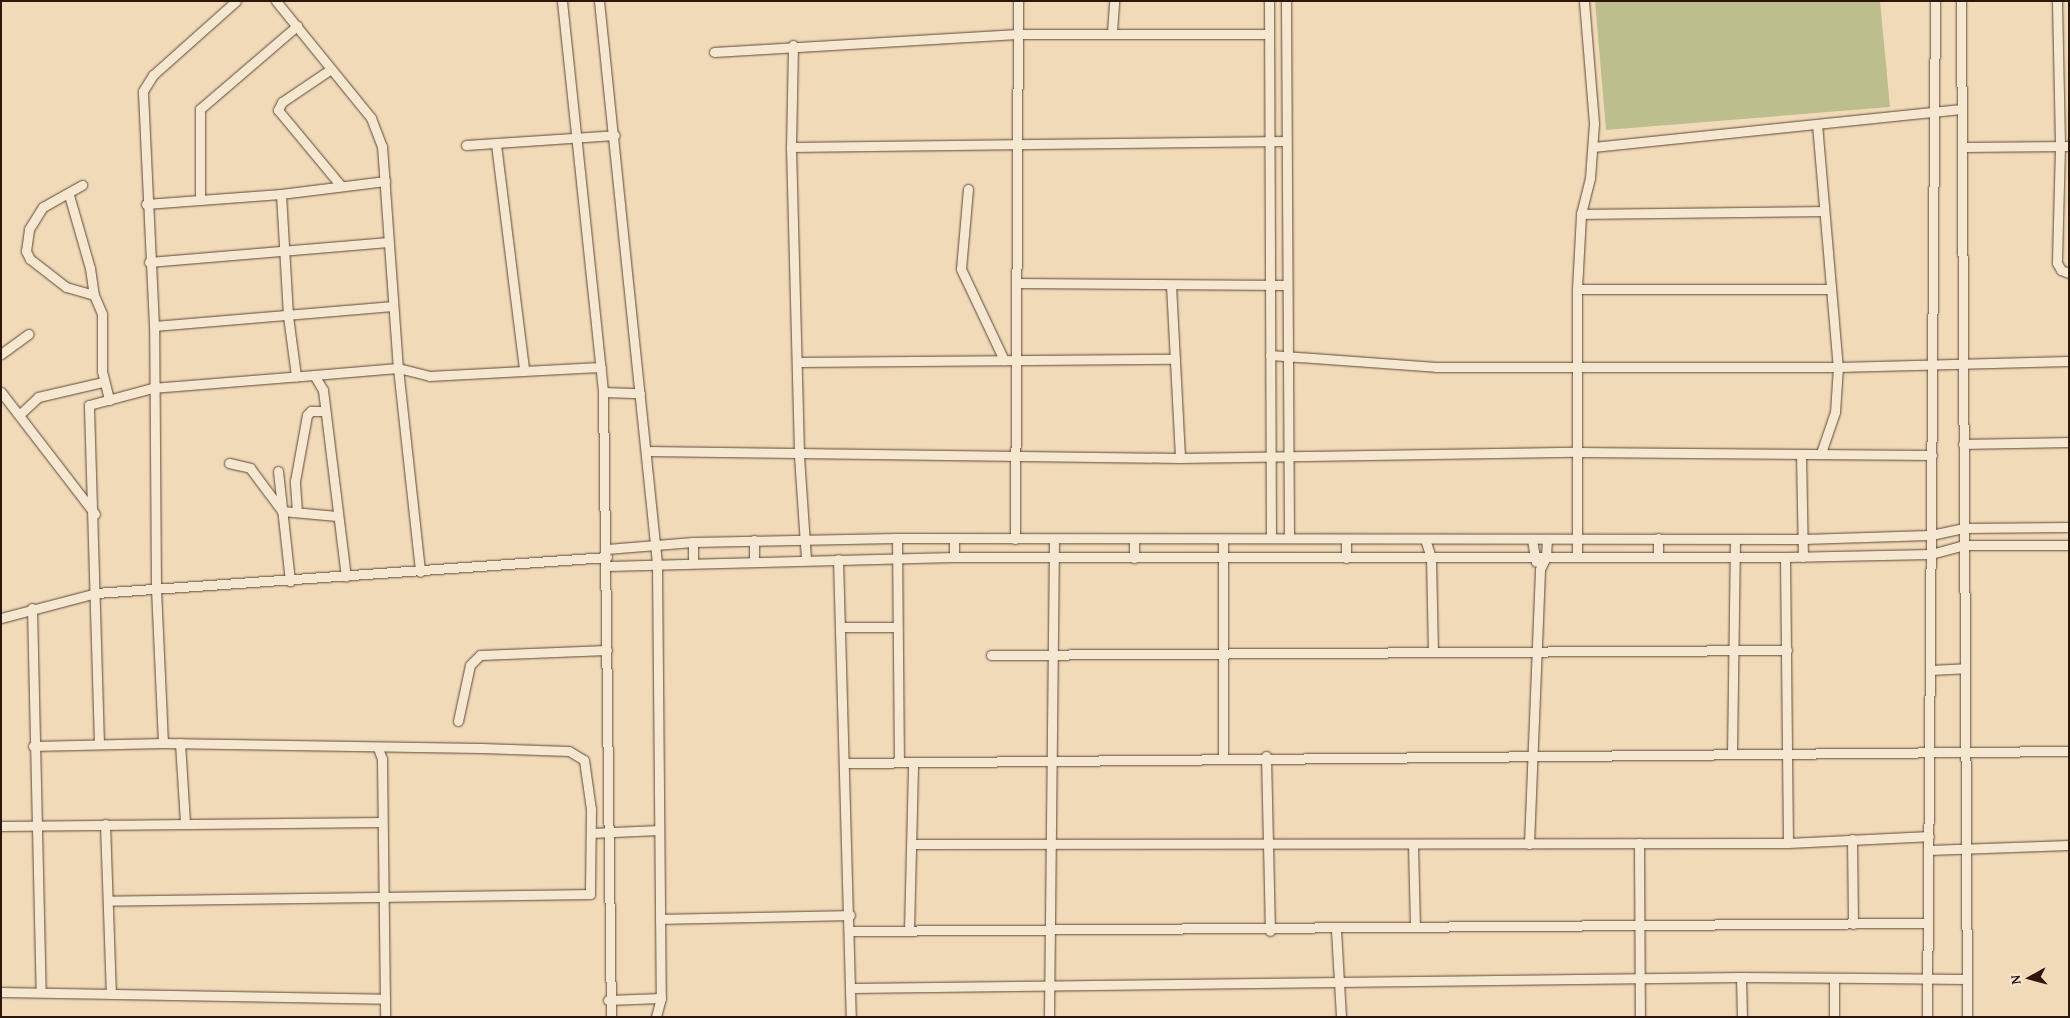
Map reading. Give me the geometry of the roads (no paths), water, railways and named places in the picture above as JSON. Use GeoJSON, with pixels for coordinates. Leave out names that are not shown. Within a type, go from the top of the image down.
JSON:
{"type":"FeatureCollection","features":[{"type":"Feature","properties":{"kind":"street"},"geometry":{"type":"LineString","coordinates":[[163,742],[156,588],[152,388],[154,326],[149,262],[142,102],[145,84],[236,1]]}},
{"type":"Feature","properties":{"kind":"street"},"geometry":{"type":"LineString","coordinates":[[276,1],[298,26],[375,126],[382,146],[398,368],[420,572]]}},
{"type":"Feature","properties":{"kind":"street"},"geometry":{"type":"LineString","coordinates":[[562,1],[603,392],[607,557],[605,830],[608,1000],[610,1017]]}},
{"type":"Feature","properties":{"kind":"street"},"geometry":{"type":"LineString","coordinates":[[599,1],[615,135],[655,545],[661,998],[656,1017]]}},
{"type":"Feature","properties":{"kind":"street"},"geometry":{"type":"LineString","coordinates":[[1015,539],[1018,360],[1016,283],[1018,1]]}},
{"type":"Feature","properties":{"kind":"street"},"geometry":{"type":"LineString","coordinates":[[1112,32],[1114,1]]}},
{"type":"Feature","properties":{"kind":"street"},"geometry":{"type":"LineString","coordinates":[[1269,1],[1271,538]]}},
{"type":"Feature","properties":{"kind":"street"},"geometry":{"type":"LineString","coordinates":[[1286,1],[1289,538]]}},
{"type":"Feature","properties":{"kind":"street"},"geometry":{"type":"LineString","coordinates":[[1577,557],[1577,289],[1581,214],[1593,147],[1584,1]]}},
{"type":"Feature","properties":{"kind":"street"},"geometry":{"type":"LineString","coordinates":[[1927,1017],[1936,1]]}},
{"type":"Feature","properties":{"kind":"street"},"geometry":{"type":"LineString","coordinates":[[1961,1],[1967,1017]]}},
{"type":"Feature","properties":{"kind":"street"},"geometry":{"type":"LineString","coordinates":[[2057,1],[2064,146],[2057,262],[2061,270],[2069,273]]}},
{"type":"Feature","properties":{"kind":"street"},"geometry":{"type":"LineString","coordinates":[[200,200],[200,109],[298,26]]}},
{"type":"Feature","properties":{"kind":"street"},"geometry":{"type":"LineString","coordinates":[[714,52],[793,45],[1017,34],[1112,32],[1269,34]]}},
{"type":"Feature","properties":{"kind":"street"},"geometry":{"type":"LineString","coordinates":[[793,45],[792,147],[799,456],[806,559]]}},
{"type":"Feature","properties":{"kind":"street"},"geometry":{"type":"LineString","coordinates":[[331,69],[282,102],[278,110],[341,186]]}},
{"type":"Feature","properties":{"kind":"street"},"geometry":{"type":"LineString","coordinates":[[1593,147],[1961,109]]}},
{"type":"Feature","properties":{"kind":"street"},"geometry":{"type":"LineString","coordinates":[[1817,124],[1838,367],[1834,412],[1821,453]]}},
{"type":"Feature","properties":{"kind":"street"},"geometry":{"type":"LineString","coordinates":[[466,144],[577,140],[615,135]]}},
{"type":"Feature","properties":{"kind":"street"},"geometry":{"type":"LineString","coordinates":[[792,147],[1286,140]]}},
{"type":"Feature","properties":{"kind":"street"},"geometry":{"type":"LineString","coordinates":[[496,144],[524,369]]}},
{"type":"Feature","properties":{"kind":"street"},"geometry":{"type":"LineString","coordinates":[[1962,147],[2064,146]]}},
{"type":"Feature","properties":{"kind":"street"},"geometry":{"type":"LineString","coordinates":[[146,204],[281,194],[385,181]]}},
{"type":"Feature","properties":{"kind":"street"},"geometry":{"type":"LineString","coordinates":[[82,185],[69,195],[48,203],[38,212],[27,235],[26,251],[30,259],[66,287],[94,295]]}},
{"type":"Feature","properties":{"kind":"street"},"geometry":{"type":"LineString","coordinates":[[968,189],[961,269],[1004,360]]}},
{"type":"Feature","properties":{"kind":"street"},"geometry":{"type":"LineString","coordinates":[[281,194],[288,316],[296,376]]}},
{"type":"Feature","properties":{"kind":"street"},"geometry":{"type":"LineString","coordinates":[[69,195],[90,268],[94,295],[102,314],[103,382],[110,400]]}},
{"type":"Feature","properties":{"kind":"street"},"geometry":{"type":"LineString","coordinates":[[1581,214],[1824,211]]}},
{"type":"Feature","properties":{"kind":"street"},"geometry":{"type":"LineString","coordinates":[[149,262],[388,242]]}},
{"type":"Feature","properties":{"kind":"street"},"geometry":{"type":"LineString","coordinates":[[1016,283],[1171,286],[1287,285]]}},
{"type":"Feature","properties":{"kind":"street"},"geometry":{"type":"LineString","coordinates":[[1171,286],[1180,458]]}},
{"type":"Feature","properties":{"kind":"street"},"geometry":{"type":"LineString","coordinates":[[1577,289],[1831,289]]}},
{"type":"Feature","properties":{"kind":"street"},"geometry":{"type":"LineString","coordinates":[[154,326],[393,306]]}},
{"type":"Feature","properties":{"kind":"street"},"geometry":{"type":"LineString","coordinates":[[1,354],[30,334]]}},
{"type":"Feature","properties":{"kind":"street"},"geometry":{"type":"LineString","coordinates":[[1270,355],[1409,367],[1838,367],[1963,361],[2069,361]]}},
{"type":"Feature","properties":{"kind":"street"},"geometry":{"type":"LineString","coordinates":[[798,362],[1174,359]]}},
{"type":"Feature","properties":{"kind":"street"},"geometry":{"type":"LineString","coordinates":[[99,744],[95,514],[87,408],[152,388],[296,376],[398,368],[418,376],[524,369],[601,367]]}},
{"type":"Feature","properties":{"kind":"street"},"geometry":{"type":"LineString","coordinates":[[314,375],[321,384],[336,516],[346,577]]}},
{"type":"Feature","properties":{"kind":"street"},"geometry":{"type":"LineString","coordinates":[[19,415],[45,394],[103,382]]}},
{"type":"Feature","properties":{"kind":"street"},"geometry":{"type":"LineString","coordinates":[[1,392],[95,514]]}},
{"type":"Feature","properties":{"kind":"street"},"geometry":{"type":"LineString","coordinates":[[603,392],[640,393]]}},
{"type":"Feature","properties":{"kind":"street"},"geometry":{"type":"LineString","coordinates":[[1270,396],[1288,395]]}},
{"type":"Feature","properties":{"kind":"street"},"geometry":{"type":"LineString","coordinates":[[297,512],[295,481],[307,415],[310,410],[325,411]]}},
{"type":"Feature","properties":{"kind":"street"},"geometry":{"type":"LineString","coordinates":[[1963,444],[2069,442]]}},
{"type":"Feature","properties":{"kind":"street"},"geometry":{"type":"LineString","coordinates":[[646,451],[799,456],[1017,455],[1180,458],[1271,455],[1576,452],[1932,455]]}},
{"type":"Feature","properties":{"kind":"street"},"geometry":{"type":"LineString","coordinates":[[1801,454],[1803,556]]}},
{"type":"Feature","properties":{"kind":"street"},"geometry":{"type":"LineString","coordinates":[[229,463],[250,468],[282,510],[336,516]]}},
{"type":"Feature","properties":{"kind":"street"},"geometry":{"type":"LineString","coordinates":[[278,471],[290,581]]}},
{"type":"Feature","properties":{"kind":"street"},"geometry":{"type":"LineString","coordinates":[[78,491],[92,478]]}},
{"type":"Feature","properties":{"kind":"street"},"geometry":{"type":"LineString","coordinates":[[1,618],[32,608],[96,593],[420,572],[607,557],[655,545],[693,542],[897,538],[1802,539],[1931,535],[1964,528],[2069,527]]}},
{"type":"Feature","properties":{"kind":"street"},"geometry":{"type":"LineString","coordinates":[[897,538],[895,626],[899,762]]}},
{"type":"Feature","properties":{"kind":"street"},"geometry":{"type":"LineString","coordinates":[[954,538],[954,558]]}},
{"type":"Feature","properties":{"kind":"street"},"geometry":{"type":"LineString","coordinates":[[1488,538],[1488,556]]}},
{"type":"Feature","properties":{"kind":"street"},"geometry":{"type":"LineString","coordinates":[[1658,538],[1658,557]]}},
{"type":"Feature","properties":{"kind":"street"},"geometry":{"type":"LineString","coordinates":[[1851,538],[1852,555]]}},
{"type":"Feature","properties":{"kind":"street"},"geometry":{"type":"LineString","coordinates":[[1033,539],[1033,558]]}},
{"type":"Feature","properties":{"kind":"street"},"geometry":{"type":"LineString","coordinates":[[1049,1017],[1048,845],[1050,657],[1055,558],[1054,539]]}},
{"type":"Feature","properties":{"kind":"street"},"geometry":{"type":"LineString","coordinates":[[1134,539],[1134,558]]}},
{"type":"Feature","properties":{"kind":"street"},"geometry":{"type":"LineString","coordinates":[[1223,539],[1223,757]]}},
{"type":"Feature","properties":{"kind":"street"},"geometry":{"type":"LineString","coordinates":[[1346,539],[1346,558]]}},
{"type":"Feature","properties":{"kind":"street"},"geometry":{"type":"LineString","coordinates":[[1425,539],[1431,557],[1433,652]]}},
{"type":"Feature","properties":{"kind":"street"},"geometry":{"type":"LineString","coordinates":[[1732,754],[1736,650],[1735,539]]}},
{"type":"Feature","properties":{"kind":"street"},"geometry":{"type":"LineString","coordinates":[[754,540],[754,560]]}},
{"type":"Feature","properties":{"kind":"street"},"geometry":{"type":"LineString","coordinates":[[1532,540],[1532,557],[1540,569]]}},
{"type":"Feature","properties":{"kind":"street"},"geometry":{"type":"LineString","coordinates":[[1528,844],[1540,569],[1546,557],[1547,540]]}},
{"type":"Feature","properties":{"kind":"street"},"geometry":{"type":"LineString","coordinates":[[693,542],[693,562]]}},
{"type":"Feature","properties":{"kind":"street"},"geometry":{"type":"LineString","coordinates":[[607,557],[656,563],[897,558],[1785,557],[1931,554],[1964,545],[2069,546]]}},
{"type":"Feature","properties":{"kind":"street"},"geometry":{"type":"LineString","coordinates":[[1785,557],[1787,650],[1785,754],[1788,843]]}},
{"type":"Feature","properties":{"kind":"street"},"geometry":{"type":"LineString","coordinates":[[838,559],[850,915],[851,1017]]}},
{"type":"Feature","properties":{"kind":"street"},"geometry":{"type":"LineString","coordinates":[[32,608],[34,826],[41,992]]}},
{"type":"Feature","properties":{"kind":"street"},"geometry":{"type":"LineString","coordinates":[[840,627],[895,626]]}},
{"type":"Feature","properties":{"kind":"street"},"geometry":{"type":"LineString","coordinates":[[458,721],[470,665],[480,655],[607,650]]}},
{"type":"Feature","properties":{"kind":"street"},"geometry":{"type":"LineString","coordinates":[[991,655],[1050,657],[1787,650]]}},
{"type":"Feature","properties":{"kind":"street"},"geometry":{"type":"LineString","coordinates":[[1930,670],[1965,668]]}},
{"type":"Feature","properties":{"kind":"street"},"geometry":{"type":"LineString","coordinates":[[33,746],[163,742],[378,748],[480,748],[579,754],[584,760],[590,794],[590,894],[108,901]]}},
{"type":"Feature","properties":{"kind":"street"},"geometry":{"type":"LineString","coordinates":[[180,743],[186,823]]}},
{"type":"Feature","properties":{"kind":"street"},"geometry":{"type":"LineString","coordinates":[[378,748],[382,759],[385,1017]]}},
{"type":"Feature","properties":{"kind":"street"},"geometry":{"type":"LineString","coordinates":[[844,763],[1266,756],[1930,754],[2069,751]]}},
{"type":"Feature","properties":{"kind":"street"},"geometry":{"type":"LineString","coordinates":[[1266,756],[1270,931]]}},
{"type":"Feature","properties":{"kind":"street"},"geometry":{"type":"LineString","coordinates":[[909,931],[913,762]]}},
{"type":"Feature","properties":{"kind":"street"},"geometry":{"type":"LineString","coordinates":[[1,826],[382,822]]}},
{"type":"Feature","properties":{"kind":"street"},"geometry":{"type":"LineString","coordinates":[[105,824],[111,994]]}},
{"type":"Feature","properties":{"kind":"street"},"geometry":{"type":"LineString","coordinates":[[591,833],[605,830],[660,830]]}},
{"type":"Feature","properties":{"kind":"street"},"geometry":{"type":"LineString","coordinates":[[912,844],[1268,846],[1788,843],[1929,836]]}},
{"type":"Feature","properties":{"kind":"street"},"geometry":{"type":"LineString","coordinates":[[1852,839],[1853,924]]}},
{"type":"Feature","properties":{"kind":"street"},"geometry":{"type":"LineString","coordinates":[[1639,843],[1640,1017]]}},
{"type":"Feature","properties":{"kind":"street"},"geometry":{"type":"LineString","coordinates":[[1413,844],[1415,926]]}},
{"type":"Feature","properties":{"kind":"street"},"geometry":{"type":"LineString","coordinates":[[1929,850],[2069,845]]}},
{"type":"Feature","properties":{"kind":"street"},"geometry":{"type":"LineString","coordinates":[[660,919],[850,915]]}},
{"type":"Feature","properties":{"kind":"street"},"geometry":{"type":"LineString","coordinates":[[850,931],[1049,927],[1270,931],[1415,926],[1928,923]]}},
{"type":"Feature","properties":{"kind":"street"},"geometry":{"type":"LineString","coordinates":[[1336,930],[1341,1017]]}},
{"type":"Feature","properties":{"kind":"street"},"geometry":{"type":"LineString","coordinates":[[852,988],[1741,977],[1966,980]]}},
{"type":"Feature","properties":{"kind":"street"},"geometry":{"type":"LineString","coordinates":[[1741,977],[1742,1017]]}},
{"type":"Feature","properties":{"kind":"street"},"geometry":{"type":"LineString","coordinates":[[1834,978],[1834,1017]]}},
{"type":"Feature","properties":{"kind":"street"},"geometry":{"type":"LineString","coordinates":[[1,992],[385,999]]}},
{"type":"Feature","properties":{"kind":"street"},"geometry":{"type":"LineString","coordinates":[[608,1000],[661,998]]}}]}
